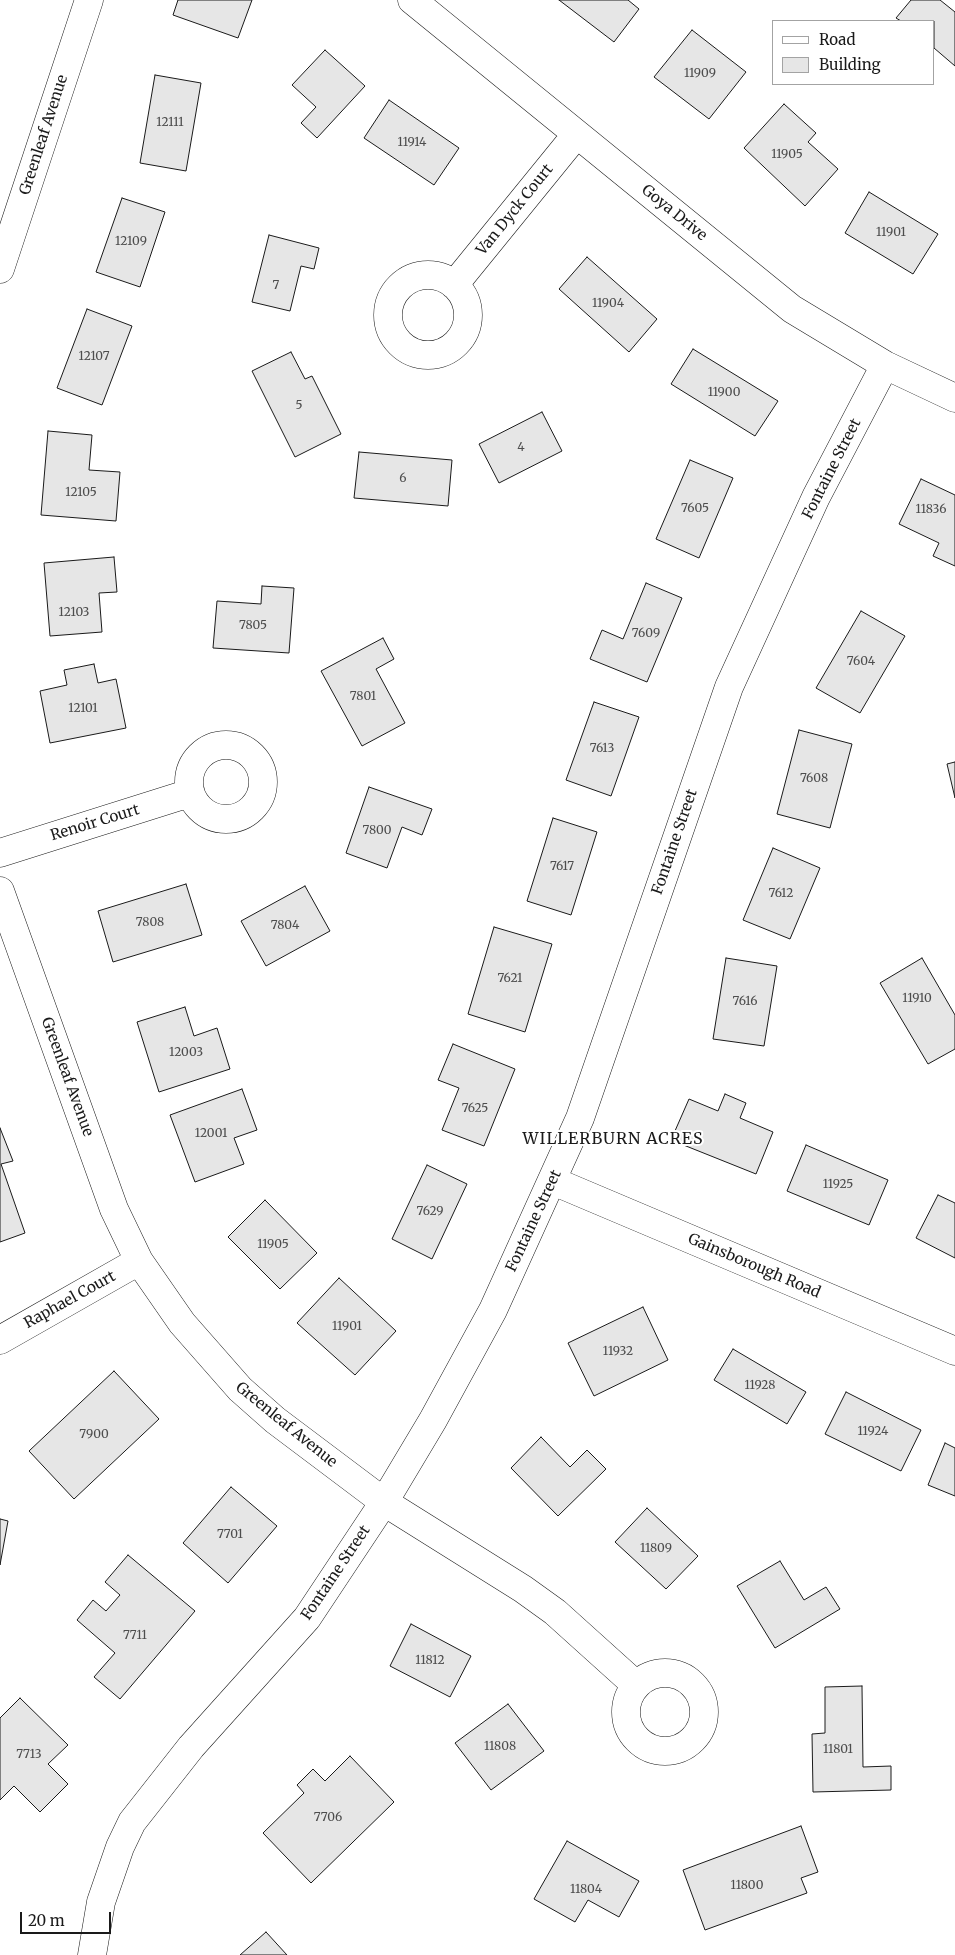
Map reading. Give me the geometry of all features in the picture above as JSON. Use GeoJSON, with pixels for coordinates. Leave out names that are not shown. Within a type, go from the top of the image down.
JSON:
{"type":"FeatureCollection","features":[{"type":"Feature","properties":{"kind":"street","name":"Greenleaf Avenue"},"geometry":{"type":"LineString","coordinates":[[0,269],[89,0]]}},
{"type":"Feature","properties":{"kind":"street","name":"Goya Drive"},"geometry":{"type":"LineString","coordinates":[[412,0],[792,309],[885,365],[955,398]]}},
{"type":"Feature","properties":{"kind":"street","name":"Van Dyck Court"},"geometry":{"type":"LineString","coordinates":[[454,285],[576,135]]}},
{"type":"Feature","properties":{"kind":"street","name":"Fontaine Street"},"geometry":{"type":"LineString","coordinates":[[92,1955],[101,1902],[120,1847],[132,1822],[191,1746],[307,1618],[384,1502],[433,1420],[494,1310],[580,1118],[729,688],[816,497],[885,365]]}},
{"type":"Feature","properties":{"kind":"street","name":"Renoir Court"},"geometry":{"type":"LineString","coordinates":[[0,853],[190,793]]}},
{"type":"Feature","properties":{"kind":"street","name":"Greenleaf Avenue"},"geometry":{"type":"LineString","coordinates":[[0,891],[114,1209],[139,1261],[182,1323],[240,1389],[275,1420],[384,1502],[523,1589],[555,1612],[636,1685]]}},
{"type":"Feature","properties":{"kind":"street","name":"Gainsborough Road"},"geometry":{"type":"LineString","coordinates":[[553,1181],[955,1351]]}},
{"type":"Feature","properties":{"kind":"street","name":"Raphael Court"},"geometry":{"type":"LineString","coordinates":[[0,1340],[139,1261]]}},
{"type":"Feature","properties":{"kind":"building"},"geometry":{"type":"Polygon","coordinates":[[[178,0],[252,0],[238,38],[173,15],[178,0]]]}},
{"type":"Feature","properties":{"kind":"building"},"geometry":{"type":"Polygon","coordinates":[[[559,0],[628,0],[639,9],[614,42],[559,0]]]}},
{"type":"Feature","properties":{"kind":"building"},"geometry":{"type":"Polygon","coordinates":[[[911,0],[940,0],[955,12],[955,66],[935,49],[935,20],[899,20],[896,18],[911,0]]]}},
{"type":"Feature","properties":{"kind":"building"},"geometry":{"type":"Polygon","coordinates":[[[692,30],[746,72],[709,119],[654,77],[692,30]]]}},
{"type":"Feature","properties":{"kind":"building"},"geometry":{"type":"Polygon","coordinates":[[[325,50],[365,86],[317,138],[301,123],[316,107],[292,85],[325,50]]]}},
{"type":"Feature","properties":{"kind":"building"},"geometry":{"type":"Polygon","coordinates":[[[155,75],[201,83],[186,171],[140,163],[155,75]]]}},
{"type":"Feature","properties":{"kind":"building"},"geometry":{"type":"Polygon","coordinates":[[[389,100],[459,148],[434,185],[364,138],[389,100]]]}},
{"type":"Feature","properties":{"kind":"building"},"geometry":{"type":"Polygon","coordinates":[[[784,104],[816,133],[808,142],[838,169],[805,206],[744,148],[784,104]]]}},
{"type":"Feature","properties":{"kind":"building"},"geometry":{"type":"Polygon","coordinates":[[[869,192],[938,234],[913,274],[845,233],[869,192]]]}},
{"type":"Feature","properties":{"kind":"building"},"geometry":{"type":"Polygon","coordinates":[[[122,198],[165,212],[140,287],[96,272],[122,198]]]}},
{"type":"Feature","properties":{"kind":"building"},"geometry":{"type":"Polygon","coordinates":[[[269,235],[319,248],[314,269],[301,266],[290,311],[252,302],[269,235]]]}},
{"type":"Feature","properties":{"kind":"building"},"geometry":{"type":"Polygon","coordinates":[[[587,257],[657,319],[629,352],[559,289],[587,257]]]}},
{"type":"Feature","properties":{"kind":"building"},"geometry":{"type":"Polygon","coordinates":[[[87,309],[132,326],[102,405],[57,388],[87,309]]]}},
{"type":"Feature","properties":{"kind":"building"},"geometry":{"type":"Polygon","coordinates":[[[693,349],[778,401],[755,436],[671,384],[693,349]]]}},
{"type":"Feature","properties":{"kind":"building"},"geometry":{"type":"Polygon","coordinates":[[[291,352],[305,379],[312,376],[341,434],[295,457],[252,371],[291,352]]]}},
{"type":"Feature","properties":{"kind":"building"},"geometry":{"type":"Polygon","coordinates":[[[542,412],[562,451],[499,483],[479,444],[542,412]]]}},
{"type":"Feature","properties":{"kind":"building"},"geometry":{"type":"Polygon","coordinates":[[[48,431],[92,435],[89,470],[120,472],[116,521],[41,515],[48,431]]]}},
{"type":"Feature","properties":{"kind":"building"},"geometry":{"type":"Polygon","coordinates":[[[359,452],[452,460],[448,506],[354,498],[359,452]]]}},
{"type":"Feature","properties":{"kind":"building"},"geometry":{"type":"Polygon","coordinates":[[[690,460],[733,478],[699,558],[656,539],[690,460]]]}},
{"type":"Feature","properties":{"kind":"building"},"geometry":{"type":"Polygon","coordinates":[[[921,479],[955,495],[955,566],[933,556],[939,543],[899,524],[921,479]]]}},
{"type":"Feature","properties":{"kind":"building"},"geometry":{"type":"Polygon","coordinates":[[[114,557],[117,592],[99,593],[102,632],[50,636],[44,563],[114,557]]]}},
{"type":"Feature","properties":{"kind":"building"},"geometry":{"type":"Polygon","coordinates":[[[646,583],[682,598],[647,682],[590,659],[602,630],[623,639],[646,583]]]}},
{"type":"Feature","properties":{"kind":"building"},"geometry":{"type":"Polygon","coordinates":[[[262,586],[294,588],[289,653],[213,648],[217,601],[261,604],[262,586]]]}},
{"type":"Feature","properties":{"kind":"building"},"geometry":{"type":"Polygon","coordinates":[[[861,611],[905,636],[860,713],[816,688],[861,611]]]}},
{"type":"Feature","properties":{"kind":"building"},"geometry":{"type":"Polygon","coordinates":[[[383,638],[394,659],[376,669],[405,723],[362,746],[321,671],[383,638]]]}},
{"type":"Feature","properties":{"kind":"building"},"geometry":{"type":"Polygon","coordinates":[[[94,664],[98,683],[116,679],[126,728],[50,743],[40,691],[67,685],[64,670],[94,664]]]}},
{"type":"Feature","properties":{"kind":"building"},"geometry":{"type":"Polygon","coordinates":[[[594,702],[639,717],[611,796],[566,780],[594,702]]]}},
{"type":"Feature","properties":{"kind":"building"},"geometry":{"type":"Polygon","coordinates":[[[799,730],[852,744],[830,828],[777,814],[799,730]]]}},
{"type":"Feature","properties":{"kind":"building"},"geometry":{"type":"Polygon","coordinates":[[[955,762],[955,798],[947,764],[955,762]]]}},
{"type":"Feature","properties":{"kind":"building"},"geometry":{"type":"Polygon","coordinates":[[[369,787],[432,809],[422,835],[402,827],[387,868],[346,853],[369,787]]]}},
{"type":"Feature","properties":{"kind":"building"},"geometry":{"type":"Polygon","coordinates":[[[553,818],[597,832],[571,915],[527,901],[553,818]]]}},
{"type":"Feature","properties":{"kind":"building"},"geometry":{"type":"Polygon","coordinates":[[[773,848],[820,868],[790,939],[743,920],[773,848]]]}},
{"type":"Feature","properties":{"kind":"building"},"geometry":{"type":"Polygon","coordinates":[[[186,884],[202,935],[113,962],[98,911],[186,884]]]}},
{"type":"Feature","properties":{"kind":"building"},"geometry":{"type":"Polygon","coordinates":[[[305,886],[330,931],[266,966],[241,921],[305,886]]]}},
{"type":"Feature","properties":{"kind":"building"},"geometry":{"type":"Polygon","coordinates":[[[494,927],[552,944],[525,1032],[468,1014],[494,927]]]}},
{"type":"Feature","properties":{"kind":"building"},"geometry":{"type":"Polygon","coordinates":[[[726,958],[777,966],[764,1046],[713,1039],[726,958]]]}},
{"type":"Feature","properties":{"kind":"building"},"geometry":{"type":"Polygon","coordinates":[[[922,958],[955,1015],[955,1049],[928,1064],[880,983],[922,958]]]}},
{"type":"Feature","properties":{"kind":"building"},"geometry":{"type":"Polygon","coordinates":[[[185,1007],[194,1036],[217,1028],[230,1069],[159,1092],[137,1022],[185,1007]]]}},
{"type":"Feature","properties":{"kind":"building"},"geometry":{"type":"Polygon","coordinates":[[[453,1044],[515,1069],[484,1146],[442,1130],[459,1088],[438,1080],[453,1044]]]}},
{"type":"Feature","properties":{"kind":"building"},"geometry":{"type":"Polygon","coordinates":[[[242,1089],[257,1130],[234,1138],[244,1164],[195,1182],[170,1115],[242,1089]]]}},
{"type":"Feature","properties":{"kind":"building"},"geometry":{"type":"Polygon","coordinates":[[[725,1094],[746,1103],[740,1118],[773,1132],[756,1174],[671,1140],[689,1099],[718,1111],[725,1094]]]}},
{"type":"Feature","properties":{"kind":"building"},"geometry":{"type":"Polygon","coordinates":[[[0,1128],[13,1161],[1,1164],[25,1233],[0,1242],[0,1128]]]}},
{"type":"Feature","properties":{"kind":"building"},"geometry":{"type":"Polygon","coordinates":[[[806,1145],[888,1180],[869,1225],[787,1191],[806,1145]]]}},
{"type":"Feature","properties":{"kind":"building"},"geometry":{"type":"Polygon","coordinates":[[[427,1165],[467,1184],[432,1259],[392,1239],[427,1165]]]}},
{"type":"Feature","properties":{"kind":"building"},"geometry":{"type":"Polygon","coordinates":[[[938,1195],[955,1203],[955,1258],[916,1238],[938,1195]]]}},
{"type":"Feature","properties":{"kind":"building"},"geometry":{"type":"Polygon","coordinates":[[[265,1200],[317,1253],[280,1289],[228,1237],[265,1200]]]}},
{"type":"Feature","properties":{"kind":"building"},"geometry":{"type":"Polygon","coordinates":[[[339,1278],[396,1331],[355,1375],[297,1323],[339,1278]]]}},
{"type":"Feature","properties":{"kind":"building"},"geometry":{"type":"Polygon","coordinates":[[[643,1307],[668,1360],[594,1396],[568,1343],[643,1307]]]}},
{"type":"Feature","properties":{"kind":"building"},"geometry":{"type":"Polygon","coordinates":[[[733,1349],[806,1392],[787,1424],[714,1380],[733,1349]]]}},
{"type":"Feature","properties":{"kind":"building"},"geometry":{"type":"Polygon","coordinates":[[[114,1371],[159,1419],[74,1499],[29,1451],[114,1371]]]}},
{"type":"Feature","properties":{"kind":"building"},"geometry":{"type":"Polygon","coordinates":[[[846,1392],[921,1430],[901,1471],[825,1434],[846,1392]]]}},
{"type":"Feature","properties":{"kind":"building"},"geometry":{"type":"Polygon","coordinates":[[[541,1437],[570,1467],[587,1450],[606,1469],[558,1516],[511,1468],[541,1437]]]}},
{"type":"Feature","properties":{"kind":"building"},"geometry":{"type":"Polygon","coordinates":[[[945,1443],[955,1448],[955,1496],[928,1485],[945,1443]]]}},
{"type":"Feature","properties":{"kind":"building"},"geometry":{"type":"Polygon","coordinates":[[[231,1487],[277,1526],[228,1583],[183,1543],[231,1487]]]}},
{"type":"Feature","properties":{"kind":"building"},"geometry":{"type":"Polygon","coordinates":[[[647,1508],[698,1556],[666,1589],[615,1542],[647,1508]]]}},
{"type":"Feature","properties":{"kind":"building"},"geometry":{"type":"Polygon","coordinates":[[[0,1519],[8,1521],[0,1565],[0,1519]]]}},
{"type":"Feature","properties":{"kind":"building"},"geometry":{"type":"Polygon","coordinates":[[[128,1555],[195,1611],[120,1699],[94,1677],[115,1653],[77,1620],[93,1600],[106,1611],[120,1595],[105,1582],[128,1555]]]}},
{"type":"Feature","properties":{"kind":"building"},"geometry":{"type":"Polygon","coordinates":[[[780,1561],[804,1600],[826,1587],[840,1609],[775,1648],[737,1586],[780,1561]]]}},
{"type":"Feature","properties":{"kind":"building"},"geometry":{"type":"Polygon","coordinates":[[[411,1624],[471,1656],[450,1697],[390,1666],[411,1624]]]}},
{"type":"Feature","properties":{"kind":"building"},"geometry":{"type":"Polygon","coordinates":[[[862,1686],[863,1767],[891,1766],[891,1790],[813,1792],[812,1734],[825,1733],[825,1687],[862,1686]]]}},
{"type":"Feature","properties":{"kind":"building"},"geometry":{"type":"Polygon","coordinates":[[[20,1698],[68,1745],[48,1764],[68,1784],[40,1812],[14,1786],[0,1800],[0,1718],[20,1698]]]}},
{"type":"Feature","properties":{"kind":"building"},"geometry":{"type":"Polygon","coordinates":[[[508,1704],[544,1751],[491,1790],[455,1743],[508,1704]]]}},
{"type":"Feature","properties":{"kind":"building"},"geometry":{"type":"Polygon","coordinates":[[[350,1756],[394,1802],[311,1883],[263,1833],[304,1793],[297,1785],[313,1769],[325,1781],[350,1756]]]}},
{"type":"Feature","properties":{"kind":"building"},"geometry":{"type":"Polygon","coordinates":[[[801,1826],[818,1872],[801,1878],[807,1893],[705,1930],[683,1870],[801,1826]]]}},
{"type":"Feature","properties":{"kind":"building"},"geometry":{"type":"Polygon","coordinates":[[[567,1841],[639,1881],[619,1917],[588,1900],[575,1922],[534,1899],[567,1841]]]}},
{"type":"Feature","properties":{"kind":"building"},"geometry":{"type":"Polygon","coordinates":[[[266,1932],[287,1955],[240,1955],[266,1932]]]}},
{"type":"Feature","properties":{"kind":"district","name":"WILLERBURN ACRES"},"geometry":{"type":"Point","coordinates":[613,1139]}}]}
